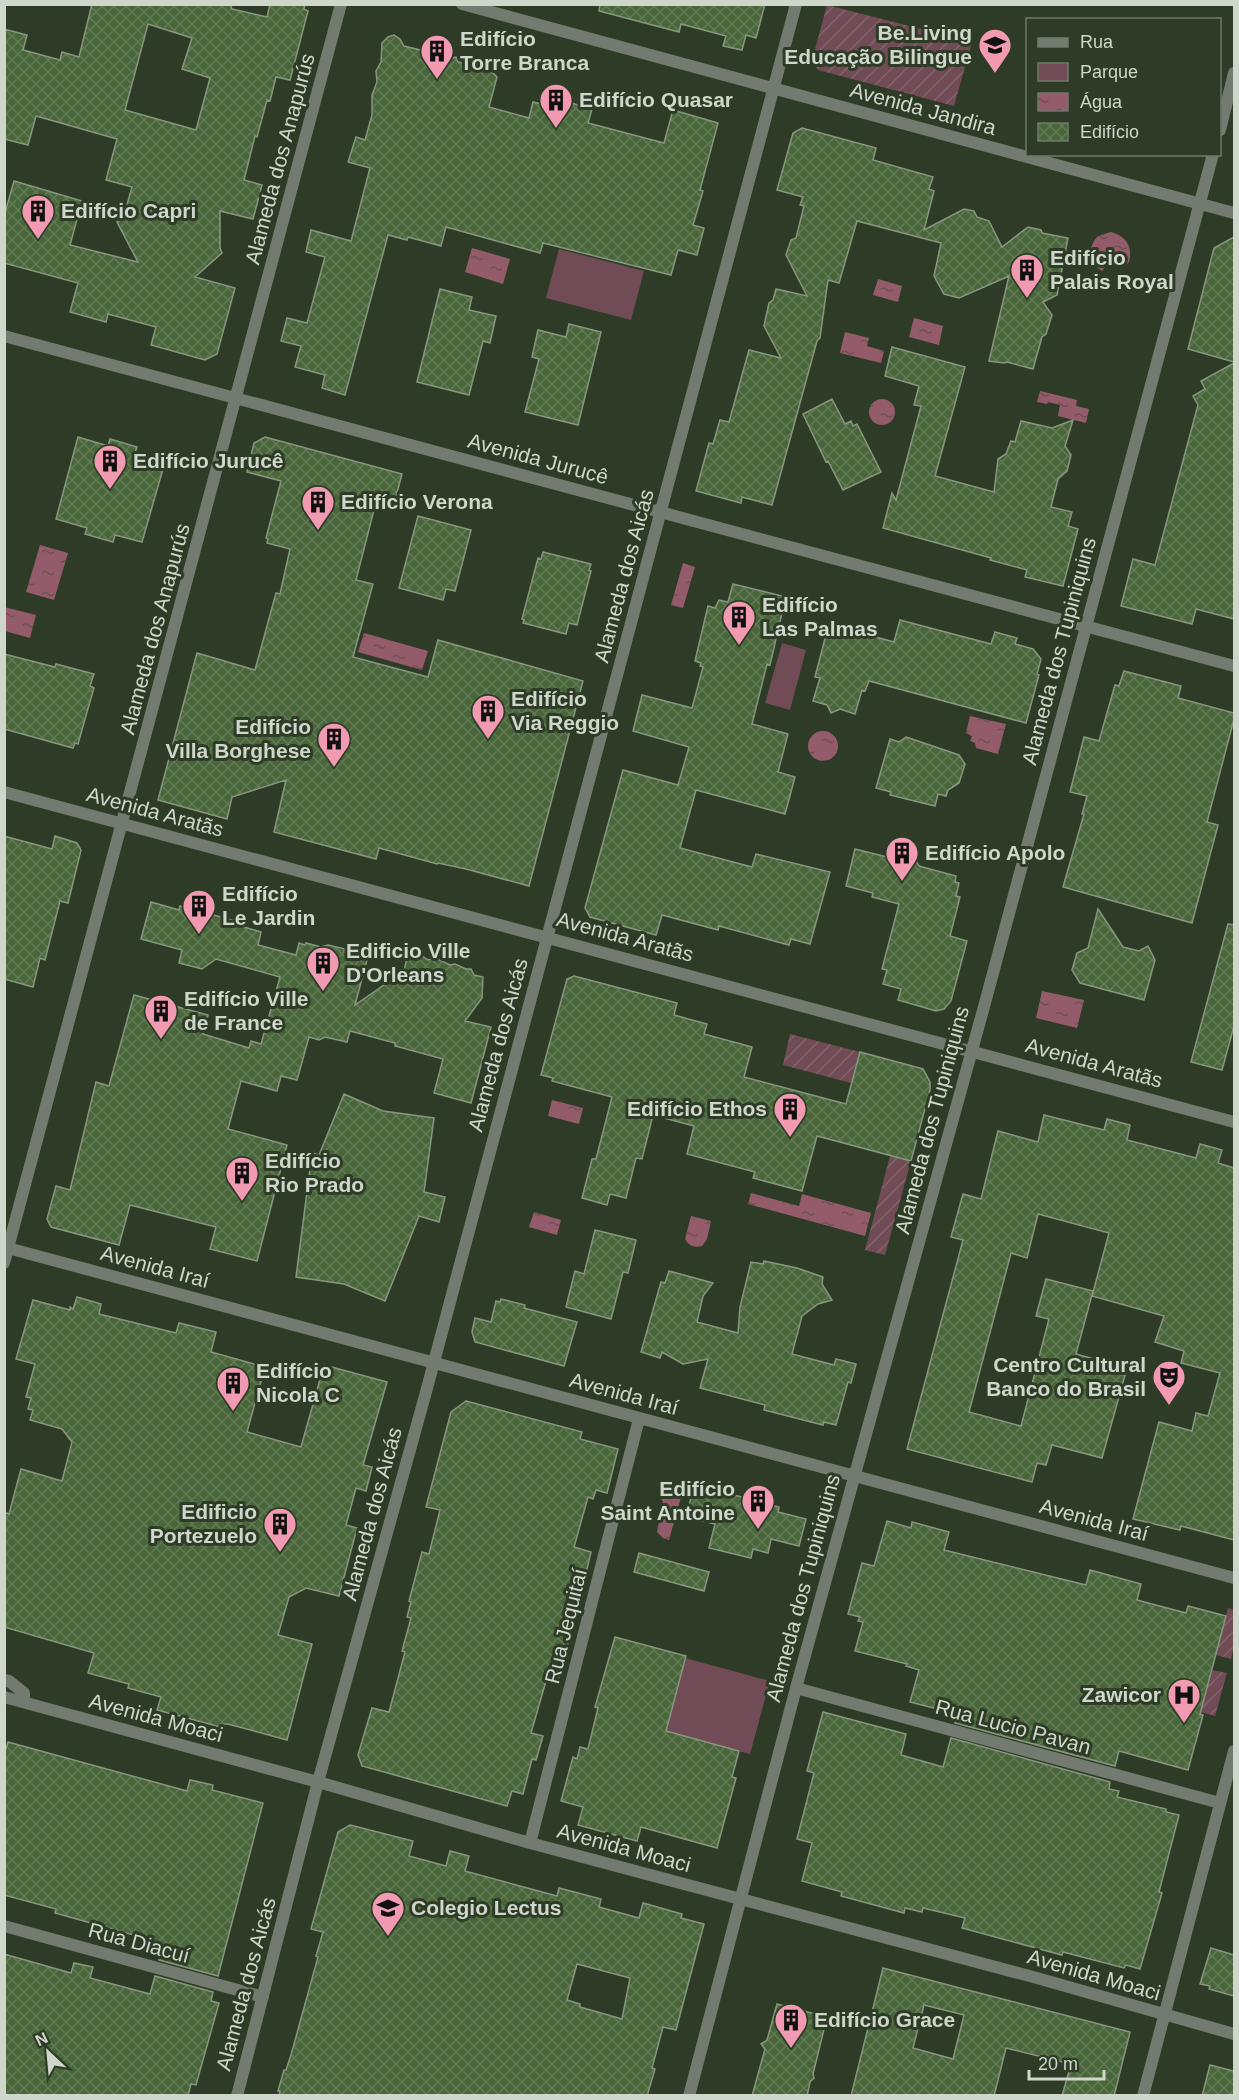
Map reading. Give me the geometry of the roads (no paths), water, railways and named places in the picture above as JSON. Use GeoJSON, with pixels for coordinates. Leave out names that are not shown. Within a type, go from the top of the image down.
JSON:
{"type":"FeatureCollection","features":[{"type":"Feature","properties":{"kind":"street","name":"Alameda dos Anapurús"},"geometry":{"type":"LineString","coordinates":[[4,1263],[341,4]]}},
{"type":"Feature","properties":{"kind":"street","name":"Avenida Jandira"},"geometry":{"type":"LineString","coordinates":[[462,4],[1234,213]]}},
{"type":"Feature","properties":{"kind":"street","name":"Alameda dos Aicás"},"geometry":{"type":"LineString","coordinates":[[237,2096],[318,1782],[548,937],[796,4]]}},
{"type":"Feature","properties":{"kind":"street"},"geometry":{"type":"LineString","coordinates":[[1221,126],[1234,72]]}},
{"type":"Feature","properties":{"kind":"street","name":"Alameda dos Tupiniquins"},"geometry":{"type":"LineString","coordinates":[[689,2096],[796,1688],[1212,156]]}},
{"type":"Feature","properties":{"kind":"street","name":"Avenida Jurucê"},"geometry":{"type":"LineString","coordinates":[[4,336],[1234,666]]}},
{"type":"Feature","properties":{"kind":"street","name":"Avenida Aratãs"},"geometry":{"type":"LineString","coordinates":[[4,792],[1234,1122]]}},
{"type":"Feature","properties":{"kind":"street","name":"Avenida Iraí"},"geometry":{"type":"LineString","coordinates":[[7,1247],[1234,1578]]}},
{"type":"Feature","properties":{"kind":"street","name":"Rua Jequitaí"},"geometry":{"type":"LineString","coordinates":[[530,1843],[639,1419]]}},
{"type":"Feature","properties":{"kind":"street"},"geometry":{"type":"LineString","coordinates":[[4,1680],[9,1681],[24,1693],[24,1702]]}},
{"type":"Feature","properties":{"kind":"street","name":"Rua Lucio Pavan"},"geometry":{"type":"LineString","coordinates":[[796,1688],[1220,1803]]}},
{"type":"Feature","properties":{"kind":"street","name":"Avenida Moaci"},"geometry":{"type":"LineString","coordinates":[[4,1697],[318,1782],[530,1843],[1234,2034]]}},
{"type":"Feature","properties":{"kind":"street"},"geometry":{"type":"LineString","coordinates":[[1143,2096],[1234,1751]]}},
{"type":"Feature","properties":{"kind":"street","name":"Rua Diacuí"},"geometry":{"type":"LineString","coordinates":[[4,1926],[263,1997]]}},
{"type":"Feature","properties":{"kind":"water"},"geometry":{"type":"Polygon","coordinates":[[[1111,232],[1117,234],[1128,244],[1130,258],[1128,264],[1113,262],[1102,271],[1092,259],[1092,245],[1098,236],[1111,232]]]}},
{"type":"Feature","properties":{"kind":"water"},"geometry":{"type":"Polygon","coordinates":[[[472,248],[510,259],[503,284],[465,272],[472,248]]]}},
{"type":"Feature","properties":{"kind":"water"},"geometry":{"type":"Polygon","coordinates":[[[878,279],[902,286],[898,302],[873,295],[878,279]]]}},
{"type":"Feature","properties":{"kind":"water"},"geometry":{"type":"Polygon","coordinates":[[[914,318],[943,326],[939,345],[909,337],[914,318]]]}},
{"type":"Feature","properties":{"kind":"water"},"geometry":{"type":"Polygon","coordinates":[[[845,332],[869,338],[867,346],[884,351],[881,363],[840,353],[845,332]]]}},
{"type":"Feature","properties":{"kind":"water"},"geometry":{"type":"Polygon","coordinates":[[[1040,391],[1077,400],[1076,406],[1089,409],[1086,423],[1058,416],[1060,405],[1037,402],[1040,391]]]}},
{"type":"Feature","properties":{"kind":"water"},"geometry":{"type":"Polygon","coordinates":[[[882,399],[891,403],[895,412],[891,421],[882,425],[873,421],[869,412],[873,403],[882,399]]]}},
{"type":"Feature","properties":{"kind":"water"},"geometry":{"type":"Polygon","coordinates":[[[40,545],[68,553],[54,600],[26,592],[40,545]]]}},
{"type":"Feature","properties":{"kind":"water"},"geometry":{"type":"Polygon","coordinates":[[[683,563],[695,567],[683,608],[671,605],[683,563]]]}},
{"type":"Feature","properties":{"kind":"water"},"geometry":{"type":"Polygon","coordinates":[[[4,607],[36,615],[30,638],[5,631],[4,607]]]}},
{"type":"Feature","properties":{"kind":"water"},"geometry":{"type":"Polygon","coordinates":[[[364,633],[428,651],[422,670],[358,652],[364,633]]]}},
{"type":"Feature","properties":{"kind":"water"},"geometry":{"type":"Polygon","coordinates":[[[970,716],[1006,724],[998,754],[976,748],[975,743],[970,741],[972,736],[966,733],[970,716]]]}},
{"type":"Feature","properties":{"kind":"water"},"geometry":{"type":"Polygon","coordinates":[[[823,731],[829,732],[837,740],[837,752],[829,760],[823,761],[817,760],[809,752],[808,746],[809,740],[817,732],[823,731]]]}},
{"type":"Feature","properties":{"kind":"water"},"geometry":{"type":"Polygon","coordinates":[[[1042,991],[1084,1000],[1077,1028],[1036,1018],[1042,991]]]}},
{"type":"Feature","properties":{"kind":"water"},"geometry":{"type":"Polygon","coordinates":[[[552,1100],[583,1108],[579,1124],[548,1116],[552,1100]]]}},
{"type":"Feature","properties":{"kind":"water"},"geometry":{"type":"Polygon","coordinates":[[[751,1193],[799,1206],[802,1194],[871,1213],[865,1236],[748,1204],[751,1193]]]}},
{"type":"Feature","properties":{"kind":"water"},"geometry":{"type":"Polygon","coordinates":[[[534,1212],[561,1220],[557,1235],[529,1227],[534,1212]]]}},
{"type":"Feature","properties":{"kind":"water"},"geometry":{"type":"Polygon","coordinates":[[[691,1216],[711,1221],[707,1239],[702,1246],[692,1246],[685,1239],[691,1216]]]}},
{"type":"Feature","properties":{"kind":"water"},"geometry":{"type":"Polygon","coordinates":[[[663,1493],[681,1497],[669,1540],[657,1532],[664,1511],[660,1497],[663,1493]]]}},
{"type":"Feature","properties":{"kind":"place","name":"Be.Living Educação Bilingue"},"geometry":{"type":"Point","coordinates":[995,74]}},
{"type":"Feature","properties":{"kind":"place","name":"Edifício Torre Branca"},"geometry":{"type":"Point","coordinates":[437,80]}},
{"type":"Feature","properties":{"kind":"place","name":"Edifício Quasar"},"geometry":{"type":"Point","coordinates":[556,129]}},
{"type":"Feature","properties":{"kind":"place","name":"Edifício Capri"},"geometry":{"type":"Point","coordinates":[38,240]}},
{"type":"Feature","properties":{"kind":"place","name":"Edifício Palais Royal"},"geometry":{"type":"Point","coordinates":[1027,299]}},
{"type":"Feature","properties":{"kind":"place","name":"Edifício Jurucê"},"geometry":{"type":"Point","coordinates":[110,490]}},
{"type":"Feature","properties":{"kind":"place","name":"Edifício Verona"},"geometry":{"type":"Point","coordinates":[318,531]}},
{"type":"Feature","properties":{"kind":"place","name":"Edifício Las Palmas"},"geometry":{"type":"Point","coordinates":[739,646]}},
{"type":"Feature","properties":{"kind":"place","name":"Edifício Via Reggio"},"geometry":{"type":"Point","coordinates":[488,740]}},
{"type":"Feature","properties":{"kind":"place","name":"Edifício Villa Borghese"},"geometry":{"type":"Point","coordinates":[334,768]}},
{"type":"Feature","properties":{"kind":"place","name":"Edifício Apolo"},"geometry":{"type":"Point","coordinates":[902,882]}},
{"type":"Feature","properties":{"kind":"place","name":"Edifício Le Jardin"},"geometry":{"type":"Point","coordinates":[199,935]}},
{"type":"Feature","properties":{"kind":"place","name":"Edificio Ville D'Orleans"},"geometry":{"type":"Point","coordinates":[323,992]}},
{"type":"Feature","properties":{"kind":"place","name":"Edifício Ville de France"},"geometry":{"type":"Point","coordinates":[161,1040]}},
{"type":"Feature","properties":{"kind":"place","name":"Edifício Ethos"},"geometry":{"type":"Point","coordinates":[790,1138]}},
{"type":"Feature","properties":{"kind":"place","name":"Edifício Rio Prado"},"geometry":{"type":"Point","coordinates":[242,1202]}},
{"type":"Feature","properties":{"kind":"place","name":"Centro Cultural Banco do Brasil"},"geometry":{"type":"Point","coordinates":[1169,1406]}},
{"type":"Feature","properties":{"kind":"place","name":"Edifício Nicola C"},"geometry":{"type":"Point","coordinates":[233,1412]}},
{"type":"Feature","properties":{"kind":"place","name":"Edifício Saint Antoine"},"geometry":{"type":"Point","coordinates":[758,1530]}},
{"type":"Feature","properties":{"kind":"place","name":"Edificio Portezuelo"},"geometry":{"type":"Point","coordinates":[280,1553]}},
{"type":"Feature","properties":{"kind":"place","name":"Zawicor"},"geometry":{"type":"Point","coordinates":[1184,1724]}},
{"type":"Feature","properties":{"kind":"place","name":"Colegio Lectus"},"geometry":{"type":"Point","coordinates":[388,1937]}},
{"type":"Feature","properties":{"kind":"place","name":"Edifício Grace"},"geometry":{"type":"Point","coordinates":[791,2049]}}]}
